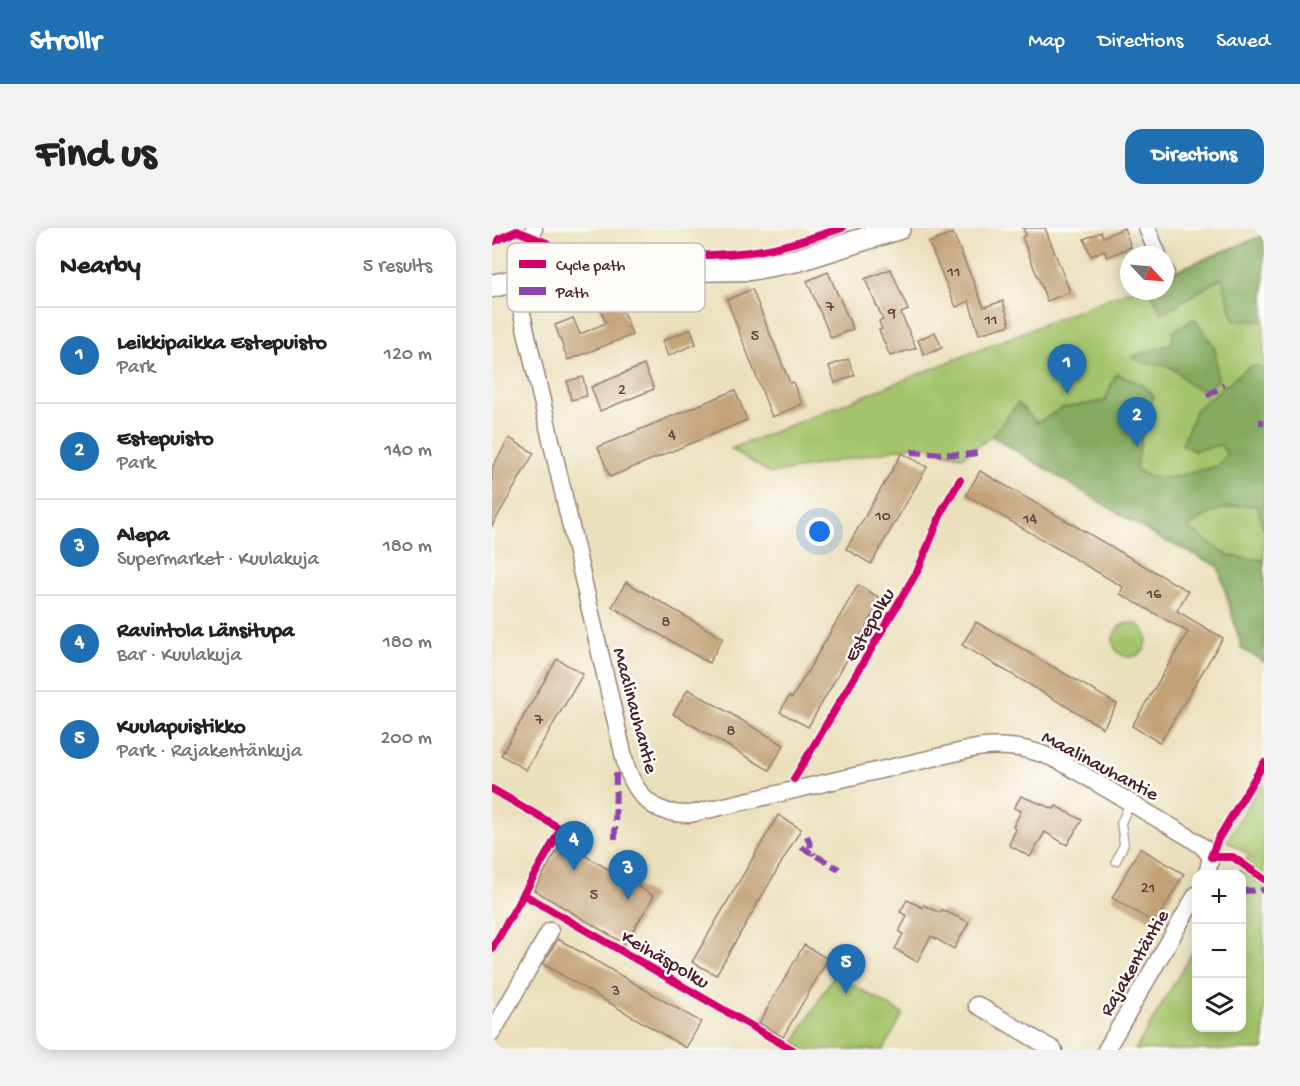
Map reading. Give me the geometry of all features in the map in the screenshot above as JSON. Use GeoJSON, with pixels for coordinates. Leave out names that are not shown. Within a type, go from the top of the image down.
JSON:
{"type":"FeatureCollection","features":[{"type":"Feature","properties":{"kind":"street"},"geometry":{"type":"LineString","coordinates":[[530,243],[534,228]]}},
{"type":"Feature","properties":{"kind":"street"},"geometry":{"type":"LineString","coordinates":[[705,269],[750,268],[798,260],[899,228]]}},
{"type":"Feature","properties":{"kind":"street"},"geometry":{"type":"LineString","coordinates":[[1147,228],[1154,246]]}},
{"type":"Feature","properties":{"kind":"street"},"geometry":{"type":"LineString","coordinates":[[492,286],[507,282]]}},
{"type":"Feature","properties":{"kind":"street","name":"Maalinauhantie"},"geometry":{"type":"LineString","coordinates":[[522,312],[619,737],[633,784],[645,802],[662,811],[690,814],[976,748],[1007,745],[1042,752],[1187,836],[1203,847],[1211,857],[1209,870]]}},
{"type":"Feature","properties":{"kind":"street","name":"Rajakentäntie"},"geometry":{"type":"LineString","coordinates":[[1106,1050],[1192,904]]}},
{"type":"Feature","properties":{"kind":"street"},"geometry":{"type":"LineString","coordinates":[[492,1033],[550,931]]}},
{"type":"Feature","properties":{"kind":"street"},"geometry":{"type":"LineString","coordinates":[[977,1005],[1054,1050]]}},
{"type":"Feature","properties":{"kind":"lane"},"geometry":{"type":"LineString","coordinates":[[1116,861],[1124,844],[1121,823],[1130,803]]}},
{"type":"Feature","properties":{"kind":"green space"},"geometry":{"type":"Polygon","coordinates":[[[1264,235],[1264,662],[1242,649],[1218,566],[1156,536],[992,436],[963,457],[918,445],[771,474],[731,449],[1120,294],[1120,300],[1174,300],[1174,271],[1264,235]]]}},
{"type":"Feature","properties":{"kind":"green space"},"geometry":{"type":"Polygon","coordinates":[[[1264,235],[1264,323],[1234,321],[1222,278],[1162,313],[1155,300],[1174,300],[1174,271],[1264,235]]]}},
{"type":"Feature","properties":{"kind":"green space"},"geometry":{"type":"Polygon","coordinates":[[[1195,319],[1215,348],[1218,380],[1206,390],[1191,386],[1170,367],[1141,362],[1132,357],[1171,344],[1174,331],[1195,319]]]}},
{"type":"Feature","properties":{"kind":"green space"},"geometry":{"type":"Polygon","coordinates":[[[1256,366],[1264,369],[1264,531],[1257,506],[1248,505],[1229,507],[1212,513],[1188,528],[1229,556],[1264,560],[1264,662],[1242,649],[1218,566],[1156,536],[992,436],[1018,403],[1037,423],[1062,408],[1105,401],[1116,373],[1143,385],[1154,397],[1145,417],[1136,469],[1146,475],[1169,478],[1218,466],[1227,454],[1221,445],[1194,451],[1182,445],[1196,409],[1246,369],[1256,366]]]}},
{"type":"Feature","properties":{"kind":"green space"},"geometry":{"type":"Polygon","coordinates":[[[1130,623],[1142,628],[1147,640],[1142,652],[1130,657],[1118,652],[1113,640],[1118,628],[1130,623]]]}},
{"type":"Feature","properties":{"kind":"green space"},"geometry":{"type":"Polygon","coordinates":[[[1264,778],[1264,1050],[1135,1050],[1192,953],[1192,1032],[1246,1032],[1246,870],[1240,870],[1249,855],[1227,841],[1264,778]]]}},
{"type":"Feature","properties":{"kind":"green space"},"geometry":{"type":"Polygon","coordinates":[[[834,974],[903,1014],[883,1050],[805,1050],[794,1043],[834,974]]]}},
{"type":"Feature","properties":{"kind":"building"},"geometry":{"type":"Polygon","coordinates":[[[1023,228],[1045,228],[1070,292],[1047,301],[1022,237],[1026,235],[1023,228]]]}},
{"type":"Feature","properties":{"kind":"building"},"geometry":{"type":"Polygon","coordinates":[[[1124,228],[1131,246],[1120,246],[1120,252],[1107,257],[1104,250],[1091,256],[1084,239],[1101,232],[1103,237],[1124,228]]]}},
{"type":"Feature","properties":{"kind":"building"},"geometry":{"type":"Polygon","coordinates":[[[953,233],[984,307],[1003,301],[1010,325],[979,334],[969,301],[956,307],[929,243],[953,233]]]}},
{"type":"Feature","properties":{"kind":"building"},"geometry":{"type":"Polygon","coordinates":[[[891,269],[908,310],[901,313],[916,348],[890,356],[879,330],[882,329],[879,321],[883,320],[865,279],[891,269]]]}},
{"type":"Feature","properties":{"kind":"building"},"geometry":{"type":"Polygon","coordinates":[[[828,272],[853,329],[831,338],[807,281],[828,272]]]}},
{"type":"Feature","properties":{"kind":"building"},"geometry":{"type":"Polygon","coordinates":[[[752,289],[790,383],[793,382],[802,404],[772,417],[727,300],[752,289]]]}},
{"type":"Feature","properties":{"kind":"building"},"geometry":{"type":"Polygon","coordinates":[[[602,312],[623,312],[632,335],[568,360],[555,325],[573,318],[580,334],[606,323],[602,312]]]}},
{"type":"Feature","properties":{"kind":"building"},"geometry":{"type":"Polygon","coordinates":[[[691,329],[696,344],[668,356],[662,341],[691,329]]]}},
{"type":"Feature","properties":{"kind":"building"},"geometry":{"type":"Polygon","coordinates":[[[935,332],[942,348],[924,355],[918,340],[935,332]]]}},
{"type":"Feature","properties":{"kind":"building"},"geometry":{"type":"Polygon","coordinates":[[[848,359],[855,375],[835,383],[829,366],[848,359]]]}},
{"type":"Feature","properties":{"kind":"building"},"geometry":{"type":"Polygon","coordinates":[[[644,365],[654,389],[600,411],[591,387],[644,365]]]}},
{"type":"Feature","properties":{"kind":"building"},"geometry":{"type":"Polygon","coordinates":[[[583,377],[587,396],[571,400],[567,381],[583,377]]]}},
{"type":"Feature","properties":{"kind":"building"},"geometry":{"type":"Polygon","coordinates":[[[735,390],[747,420],[610,477],[598,447],[735,390]]]}},
{"type":"Feature","properties":{"kind":"building"},"geometry":{"type":"Polygon","coordinates":[[[509,438],[534,453],[492,526],[492,468],[509,438]]]}},
{"type":"Feature","properties":{"kind":"building"},"geometry":{"type":"Polygon","coordinates":[[[902,453],[927,467],[871,564],[846,549],[902,453]]]}},
{"type":"Feature","properties":{"kind":"building"},"geometry":{"type":"Polygon","coordinates":[[[980,471],[1188,591],[1177,611],[1223,638],[1160,743],[1132,726],[1188,632],[1120,594],[1123,587],[966,495],[980,471]]]}},
{"type":"Feature","properties":{"kind":"building"},"geometry":{"type":"Polygon","coordinates":[[[626,582],[723,638],[709,663],[612,607],[626,582]]]}},
{"type":"Feature","properties":{"kind":"building"},"geometry":{"type":"Polygon","coordinates":[[[858,585],[882,599],[808,727],[780,712],[789,696],[792,698],[858,585]]]}},
{"type":"Feature","properties":{"kind":"building"},"geometry":{"type":"Polygon","coordinates":[[[976,622],[1117,704],[1103,728],[962,645],[976,622]]]}},
{"type":"Feature","properties":{"kind":"building"},"geometry":{"type":"Polygon","coordinates":[[[557,659],[583,674],[526,770],[501,755],[557,659]]]}},
{"type":"Feature","properties":{"kind":"building"},"geometry":{"type":"Polygon","coordinates":[[[688,689],[784,745],[769,770],[673,714],[688,689]]]}},
{"type":"Feature","properties":{"kind":"building"},"geometry":{"type":"Polygon","coordinates":[[[1021,796],[1054,809],[1056,806],[1082,820],[1067,845],[1045,832],[1030,857],[1009,845],[1016,829],[1013,827],[1021,811],[1014,808],[1021,796]]]}},
{"type":"Feature","properties":{"kind":"building"},"geometry":{"type":"Polygon","coordinates":[[[778,815],[801,829],[716,975],[692,962],[778,815]]]}},
{"type":"Feature","properties":{"kind":"building"},"geometry":{"type":"Polygon","coordinates":[[[562,842],[654,896],[625,944],[534,890],[562,842]]]}},
{"type":"Feature","properties":{"kind":"building"},"geometry":{"type":"Polygon","coordinates":[[[1140,848],[1184,874],[1155,923],[1112,898],[1140,848]]]}},
{"type":"Feature","properties":{"kind":"building"},"geometry":{"type":"Polygon","coordinates":[[[907,900],[940,913],[942,910],[969,922],[954,949],[931,936],[917,962],[895,949],[903,934],[899,932],[907,916],[900,912],[907,900]]]}},
{"type":"Feature","properties":{"kind":"building"},"geometry":{"type":"Polygon","coordinates":[[[558,939],[701,1022],[686,1048],[543,964],[558,939]]]}},
{"type":"Feature","properties":{"kind":"building"},"geometry":{"type":"Polygon","coordinates":[[[804,945],[828,959],[783,1037],[759,1023],[804,945]]]}},
{"type":"Feature","properties":{"kind":"marked path"},"geometry":{"type":"LineString","coordinates":[[1207,396],[1224,385]]}},
{"type":"Feature","properties":{"kind":"marked path"},"geometry":{"type":"LineString","coordinates":[[1259,422],[1264,422]]}},
{"type":"Feature","properties":{"kind":"marked path"},"geometry":{"type":"LineString","coordinates":[[911,452],[963,455],[977,453]]}},
{"type":"Feature","properties":{"kind":"marked path"},"geometry":{"type":"LineString","coordinates":[[615,839],[616,770]]}},
{"type":"Feature","properties":{"kind":"marked path"},"geometry":{"type":"LineString","coordinates":[[807,836],[814,855]]}},
{"type":"Feature","properties":{"kind":"marked path"},"geometry":{"type":"LineString","coordinates":[[801,847],[839,869]]}},
{"type":"Feature","properties":{"kind":"marked path"},"geometry":{"type":"LineString","coordinates":[[1246,891],[1264,890]]}},
{"type":"Feature","properties":{"kind":"cycle path"},"geometry":{"type":"LineString","coordinates":[[705,255],[773,248],[842,228]]}},
{"type":"Feature","properties":{"kind":"cycle path"},"geometry":{"type":"LineString","coordinates":[[492,242],[517,231],[547,243]]}},
{"type":"Feature","properties":{"kind":"cycle path","name":"Estepolku"},"geometry":{"type":"LineString","coordinates":[[794,779],[918,570],[943,509],[960,480]]}},
{"type":"Feature","properties":{"kind":"cycle path"},"geometry":{"type":"LineString","coordinates":[[1264,763],[1218,839],[1211,857],[1233,857],[1264,879]]}},
{"type":"Feature","properties":{"kind":"cycle path"},"geometry":{"type":"LineString","coordinates":[[492,789],[561,829]]}},
{"type":"Feature","properties":{"kind":"cycle path"},"geometry":{"type":"LineString","coordinates":[[492,949],[561,829]]}},
{"type":"Feature","properties":{"kind":"cycle path","name":"Keihäspolku"},"geometry":{"type":"LineString","coordinates":[[523,894],[793,1050]]}},
{"type":"Feature","properties":{"kind":"place","name":"Leikkipaikka Estepuisto"},"geometry":{"type":"Point","coordinates":[1067,394]}},
{"type":"Feature","properties":{"kind":"place","name":"Estepuisto"},"geometry":{"type":"Point","coordinates":[1137,447]}},
{"type":"Feature","properties":{"kind":"place","name":"Ravintola Länsitupa"},"geometry":{"type":"Point","coordinates":[574,871]}},
{"type":"Feature","properties":{"kind":"place","name":"Alepa"},"geometry":{"type":"Point","coordinates":[628,900]}},
{"type":"Feature","properties":{"kind":"place","name":"Kuulapuistikko"},"geometry":{"type":"Point","coordinates":[846,994]}}]}
